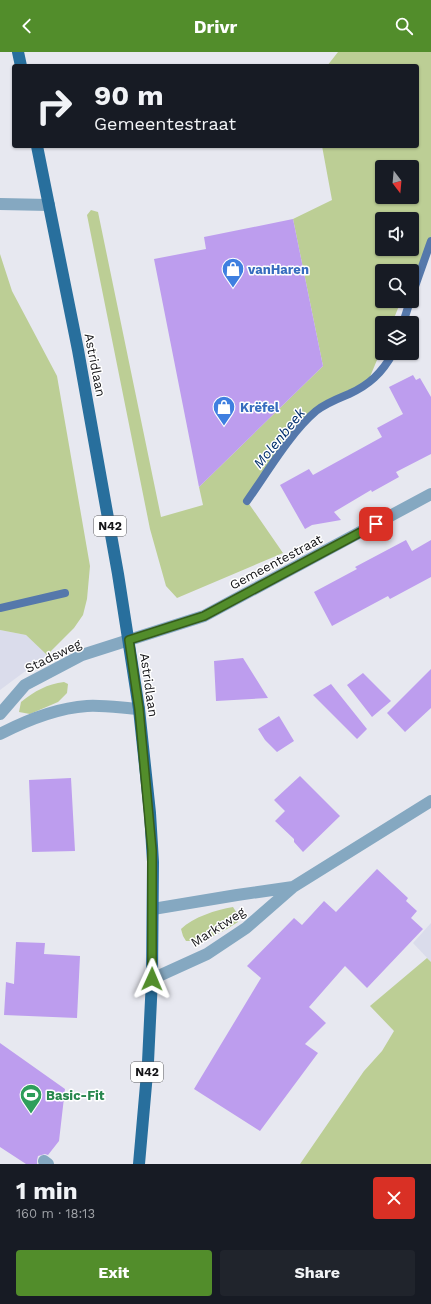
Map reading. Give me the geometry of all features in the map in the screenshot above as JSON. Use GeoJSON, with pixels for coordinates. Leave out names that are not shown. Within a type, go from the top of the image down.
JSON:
{"type":"FeatureCollection","features":[{"type":"Feature","properties":{"kind":"main road"},"geometry":{"type":"LineString","coordinates":[[18,52],[21,64]]}},
{"type":"Feature","properties":{"kind":"main road","name":"Astridlaan"},"geometry":{"type":"LineString","coordinates":[[37,148],[78,350],[118,574],[139,709],[150,813],[153,862],[152,979],[148,1062],[139,1164]]}},
{"type":"Feature","properties":{"kind":"street"},"geometry":{"type":"LineString","coordinates":[[0,204],[49,205]]}},
{"type":"Feature","properties":{"kind":"street","name":"Gemeentestraat"},"geometry":{"type":"LineString","coordinates":[[129,640],[204,616],[431,494]]}},
{"type":"Feature","properties":{"kind":"street","name":"Stadsweg"},"geometry":{"type":"LineString","coordinates":[[0,714],[26,685],[82,655],[129,640]]}},
{"type":"Feature","properties":{"kind":"street"},"geometry":{"type":"LineString","coordinates":[[0,734],[21,723],[67,709],[88,706],[139,709]]}},
{"type":"Feature","properties":{"kind":"street","name":"Marktweg"},"geometry":{"type":"LineString","coordinates":[[152,979],[214,950],[246,928],[293,887],[431,801]]}},
{"type":"Feature","properties":{"kind":"street","name":"Marktweg"},"geometry":{"type":"LineString","coordinates":[[153,910],[237,894],[293,887]]}},
{"type":"Feature","properties":{"kind":"shaded area"},"geometry":{"type":"Polygon","coordinates":[[[0,630],[26,635],[47,655],[0,690],[0,630]]]}},
{"type":"Feature","properties":{"kind":"shaded area"},"geometry":{"type":"Polygon","coordinates":[[[431,923],[431,962],[413,943],[431,923]]]}},
{"type":"Feature","properties":{"kind":"green space"},"geometry":{"type":"Polygon","coordinates":[[[338,52],[431,52],[431,252],[419,268],[419,264],[375,264],[375,308],[398,308],[395,316],[375,316],[375,360],[377,360],[367,384],[332,401],[317,410],[308,418],[279,454],[247,501],[283,553],[177,598],[166,586],[150,529],[87,215],[91,210],[98,212],[161,517],[203,505],[199,487],[323,366],[293,219],[332,200],[322,148],[419,148],[419,64],[329,64],[338,52]]]}},
{"type":"Feature","properties":{"kind":"green space"},"geometry":{"type":"Polygon","coordinates":[[[0,254],[12,291],[57,376],[90,566],[87,599],[83,615],[74,628],[47,655],[26,635],[0,630],[0,254]]]}},
{"type":"Feature","properties":{"kind":"green space"},"geometry":{"type":"Polygon","coordinates":[[[64,682],[68,684],[67,693],[58,702],[30,714],[19,712],[21,702],[31,695],[47,686],[64,682]]]}},
{"type":"Feature","properties":{"kind":"green space"},"geometry":{"type":"Polygon","coordinates":[[[233,907],[238,915],[238,922],[207,938],[186,941],[181,929],[186,925],[205,915],[233,907]]]}},
{"type":"Feature","properties":{"kind":"green space"},"geometry":{"type":"Polygon","coordinates":[[[427,958],[431,962],[431,1164],[300,1164],[364,1071],[382,1051],[394,1031],[370,1006],[427,958]]]}},
{"type":"Feature","properties":{"kind":"building"},"geometry":{"type":"Polygon","coordinates":[[[293,219],[323,366],[199,487],[154,259],[206,249],[204,237],[293,219]]]}},
{"type":"Feature","properties":{"kind":"building"},"geometry":{"type":"Polygon","coordinates":[[[413,375],[416,380],[420,378],[431,397],[431,454],[396,472],[399,477],[372,492],[371,490],[334,512],[341,520],[312,525],[305,529],[280,485],[309,469],[313,475],[382,437],[377,428],[403,414],[389,387],[413,375]]]}},
{"type":"Feature","properties":{"kind":"building"},"geometry":{"type":"Polygon","coordinates":[[[406,540],[412,551],[431,540],[431,577],[390,599],[388,596],[332,626],[314,592],[357,569],[355,567],[406,540]]]}},
{"type":"Feature","properties":{"kind":"building"},"geometry":{"type":"Polygon","coordinates":[[[243,658],[268,698],[216,701],[214,661],[243,658]]]}},
{"type":"Feature","properties":{"kind":"building"},"geometry":{"type":"Polygon","coordinates":[[[431,669],[431,708],[405,732],[387,713],[431,669]]]}},
{"type":"Feature","properties":{"kind":"building"},"geometry":{"type":"Polygon","coordinates":[[[363,673],[391,701],[372,717],[347,685],[363,673]]]}},
{"type":"Feature","properties":{"kind":"building"},"geometry":{"type":"Polygon","coordinates":[[[331,684],[367,729],[357,739],[313,695],[331,684]]]}},
{"type":"Feature","properties":{"kind":"building"},"geometry":{"type":"Polygon","coordinates":[[[279,716],[294,741],[277,752],[265,740],[258,729],[279,716]]]}},
{"type":"Feature","properties":{"kind":"building"},"geometry":{"type":"Polygon","coordinates":[[[300,776],[340,816],[303,852],[294,842],[294,839],[275,821],[285,811],[274,800],[300,776]]]}},
{"type":"Feature","properties":{"kind":"building"},"geometry":{"type":"Polygon","coordinates":[[[71,778],[75,851],[32,852],[29,780],[71,778]]]}},
{"type":"Feature","properties":{"kind":"building"},"geometry":{"type":"Polygon","coordinates":[[[377,869],[408,898],[406,901],[417,911],[411,918],[423,929],[367,988],[345,966],[309,1007],[326,1023],[305,1044],[318,1053],[260,1131],[194,1089],[261,978],[247,966],[294,918],[302,925],[324,901],[336,912],[377,869]]]}},
{"type":"Feature","properties":{"kind":"building"},"geometry":{"type":"Polygon","coordinates":[[[16,942],[45,943],[44,954],[80,956],[77,1018],[4,1015],[6,982],[14,984],[16,942]]]}},
{"type":"Feature","properties":{"kind":"building","name":"Basic-Fit"},"geometry":{"type":"Polygon","coordinates":[[[0,1043],[65,1089],[59,1141],[48,1155],[45,1154],[38,1156],[37,1164],[26,1164],[0,1147],[0,1043]]]}},
{"type":"Feature","properties":{"kind":"waterway","name":"Molenbeek"},"geometry":{"type":"LineString","coordinates":[[419,275],[431,241]]}},
{"type":"Feature","properties":{"kind":"waterway","name":"Molenbeek"},"geometry":{"type":"LineString","coordinates":[[405,316],[408,308]]}},
{"type":"Feature","properties":{"kind":"waterway","name":"Molenbeek"},"geometry":{"type":"LineString","coordinates":[[247,501],[279,454],[306,420],[316,411],[332,401],[363,387],[380,372],[388,360]]}},
{"type":"Feature","properties":{"kind":"waterway","name":"Molenbeek"},"geometry":{"type":"LineString","coordinates":[[0,608],[65,593]]}},
{"type":"Feature","properties":{"kind":"place","name":"vanHaren"},"geometry":{"type":"Point","coordinates":[233,288]}},
{"type":"Feature","properties":{"kind":"place","name":"Krëfel"},"geometry":{"type":"Point","coordinates":[224,426]}},
{"type":"Feature","properties":{"kind":"place","name":"Basic-Fit"},"geometry":{"type":"Point","coordinates":[31,1114]}},
{"type":"Feature","properties":{"kind":"route"},"geometry":{"type":"LineString","coordinates":[[152,979],[153,862],[150,813],[139,709],[129,640],[204,616],[376,524]]}}]}
